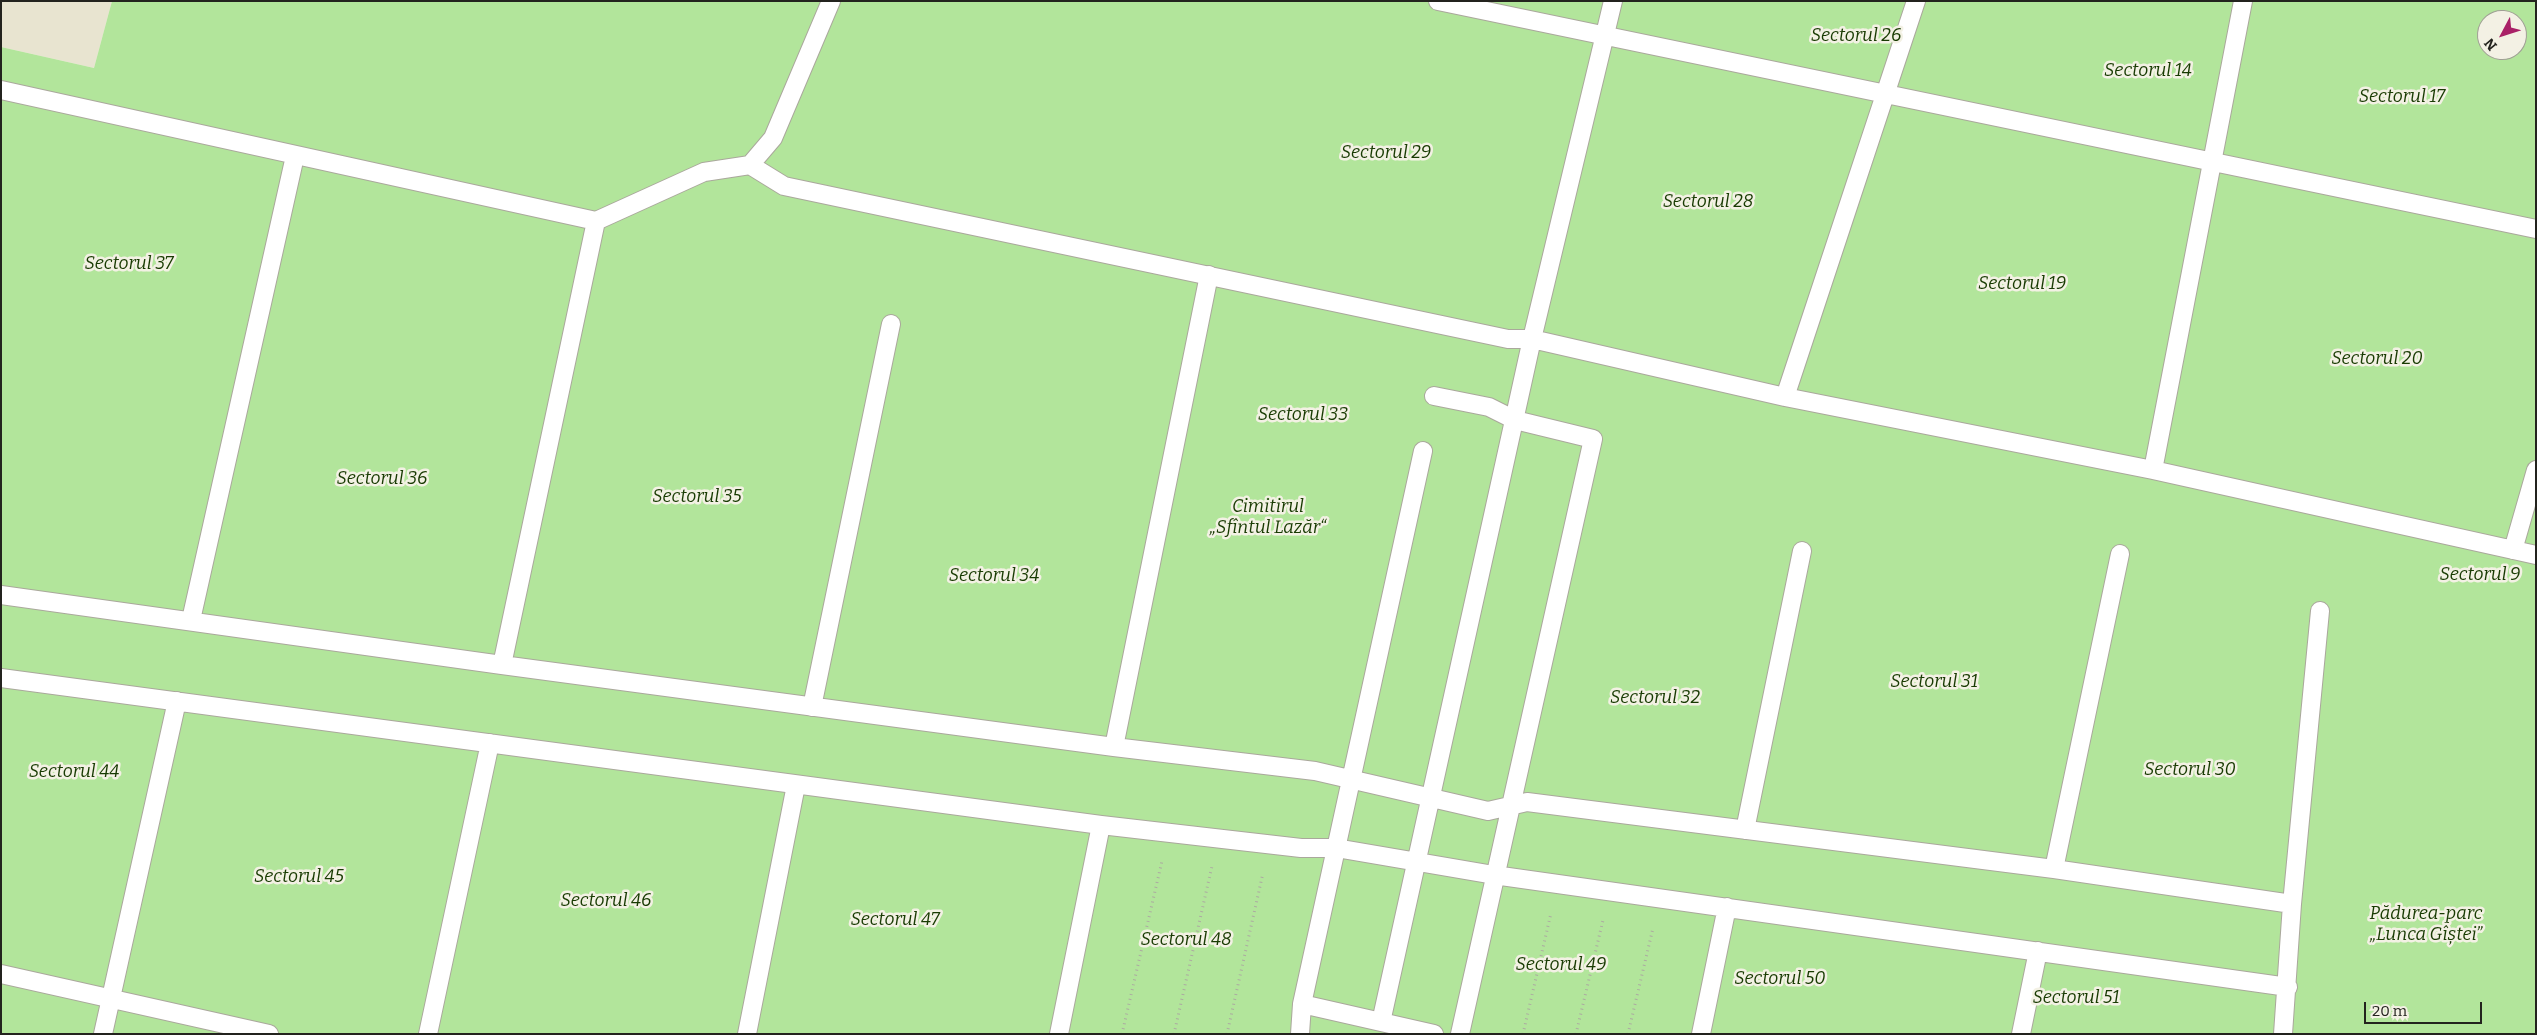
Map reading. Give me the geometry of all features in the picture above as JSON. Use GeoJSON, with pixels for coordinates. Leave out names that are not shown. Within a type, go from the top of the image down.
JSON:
{"type":"FeatureCollection","features":[{"type":"Feature","properties":{"kind":"lane"},"geometry":{"type":"LineString","coordinates":[[1,90],[596,221],[704,172],[750,164],[773,138],[831,1]]}},
{"type":"Feature","properties":{"kind":"lane"},"geometry":{"type":"LineString","coordinates":[[1438,1],[2536,229]]}},
{"type":"Feature","properties":{"kind":"lane"},"geometry":{"type":"LineString","coordinates":[[1381,1022],[1532,339],[1613,1]]}},
{"type":"Feature","properties":{"kind":"lane"},"geometry":{"type":"LineString","coordinates":[[1784,397],[1916,1]]}},
{"type":"Feature","properties":{"kind":"lane"},"geometry":{"type":"LineString","coordinates":[[2152,470],[2214,163],[2243,1]]}},
{"type":"Feature","properties":{"kind":"lane"},"geometry":{"type":"LineString","coordinates":[[191,620],[295,156]]}},
{"type":"Feature","properties":{"kind":"lane"},"geometry":{"type":"LineString","coordinates":[[750,164],[784,186],[1508,338],[1532,339],[1784,397],[2152,470],[2536,556]]}},
{"type":"Feature","properties":{"kind":"lane"},"geometry":{"type":"LineString","coordinates":[[502,665],[596,221]]}},
{"type":"Feature","properties":{"kind":"lane"},"geometry":{"type":"LineString","coordinates":[[1114,747],[1209,275]]}},
{"type":"Feature","properties":{"kind":"lane"},"geometry":{"type":"LineString","coordinates":[[812,707],[892,324]]}},
{"type":"Feature","properties":{"kind":"lane"},"geometry":{"type":"LineString","coordinates":[[1434,396],[1488,407],[1515,420],[1593,439],[1494,875],[1460,1034]]}},
{"type":"Feature","properties":{"kind":"lane"},"geometry":{"type":"LineString","coordinates":[[1300,1034],[1302,1004],[1423,452]]}},
{"type":"Feature","properties":{"kind":"lane"},"geometry":{"type":"LineString","coordinates":[[2513,550],[2536,470]]}},
{"type":"Feature","properties":{"kind":"lane"},"geometry":{"type":"LineString","coordinates":[[1745,830],[1802,551]]}},
{"type":"Feature","properties":{"kind":"lane"},"geometry":{"type":"LineString","coordinates":[[2054,870],[2120,554]]}},
{"type":"Feature","properties":{"kind":"lane"},"geometry":{"type":"LineString","coordinates":[[1,595],[812,707],[1114,747],[1315,771],[1488,811],[1528,802],[2054,870],[2292,904]]}},
{"type":"Feature","properties":{"kind":"lane"},"geometry":{"type":"LineString","coordinates":[[2283,1034],[2288,987],[2292,904],[2320,611]]}},
{"type":"Feature","properties":{"kind":"lane"},"geometry":{"type":"LineString","coordinates":[[1,678],[1101,825],[1269,845],[1301,848],[1336,848],[1494,875],[2038,950],[2288,987]]}},
{"type":"Feature","properties":{"kind":"lane"},"geometry":{"type":"LineString","coordinates":[[103,1034],[177,701]]}},
{"type":"Feature","properties":{"kind":"lane"},"geometry":{"type":"LineString","coordinates":[[428,1034],[490,743]]}},
{"type":"Feature","properties":{"kind":"lane"},"geometry":{"type":"LineString","coordinates":[[747,1034],[796,785]]}},
{"type":"Feature","properties":{"kind":"lane"},"geometry":{"type":"LineString","coordinates":[[1059,1034],[1101,825]]}},
{"type":"Feature","properties":{"kind":"lane"},"geometry":{"type":"LineString","coordinates":[[1701,1034],[1727,907]]}},
{"type":"Feature","properties":{"kind":"lane"},"geometry":{"type":"LineString","coordinates":[[2021,1034],[2038,950]]}},
{"type":"Feature","properties":{"kind":"lane"},"geometry":{"type":"LineString","coordinates":[[1,974],[269,1034]]}},
{"type":"Feature","properties":{"kind":"lane"},"geometry":{"type":"LineString","coordinates":[[1302,1004],[1434,1034]]}},
{"type":"Feature","properties":{"kind":"path"},"geometry":{"type":"LineString","coordinates":[[1122,1034],[1168,833]]}},
{"type":"Feature","properties":{"kind":"path"},"geometry":{"type":"LineString","coordinates":[[1174,1034],[1218,838]]}},
{"type":"Feature","properties":{"kind":"path"},"geometry":{"type":"LineString","coordinates":[[1227,1034],[1269,845]]}},
{"type":"Feature","properties":{"kind":"path"},"geometry":{"type":"LineString","coordinates":[[1523,1034],[1558,884]]}},
{"type":"Feature","properties":{"kind":"path"},"geometry":{"type":"LineString","coordinates":[[1576,1034],[1610,891]]}},
{"type":"Feature","properties":{"kind":"path"},"geometry":{"type":"LineString","coordinates":[[1628,1034],[1661,898]]}},
{"type":"Feature","properties":{"kind":"shaded area"},"geometry":{"type":"Polygon","coordinates":[[[1,1],[112,1],[94,68],[1,47],[1,1]]]}},
{"type":"Feature","properties":{"kind":"green space","name":"Cimitirul „Sfîntul Lazăr“"},"geometry":{"type":"Polygon","coordinates":[[[112,1],[2536,1],[2536,1034],[1,1034],[1,47],[94,68],[112,1]]]}},
{"type":"Feature","properties":{"kind":"park label","name":"Sectorul 26"},"geometry":{"type":"Point","coordinates":[1856,36]}},
{"type":"Feature","properties":{"kind":"park label","name":"Sectorul 14"},"geometry":{"type":"Point","coordinates":[2148,71]}},
{"type":"Feature","properties":{"kind":"park label","name":"Sectorul 17"},"geometry":{"type":"Point","coordinates":[2402,97]}},
{"type":"Feature","properties":{"kind":"park label","name":"Sectorul 29"},"geometry":{"type":"Point","coordinates":[1386,153]}},
{"type":"Feature","properties":{"kind":"park label","name":"Sectorul 28"},"geometry":{"type":"Point","coordinates":[1708,202]}},
{"type":"Feature","properties":{"kind":"park label","name":"Sectorul 37"},"geometry":{"type":"Point","coordinates":[129,264]}},
{"type":"Feature","properties":{"kind":"park label","name":"Sectorul 19"},"geometry":{"type":"Point","coordinates":[2022,284]}},
{"type":"Feature","properties":{"kind":"park label","name":"Sectorul 20"},"geometry":{"type":"Point","coordinates":[2377,359]}},
{"type":"Feature","properties":{"kind":"park label","name":"Sectorul 33"},"geometry":{"type":"Point","coordinates":[1303,415]}},
{"type":"Feature","properties":{"kind":"park label","name":"Sectorul 36"},"geometry":{"type":"Point","coordinates":[382,479]}},
{"type":"Feature","properties":{"kind":"park label","name":"Sectorul 35"},"geometry":{"type":"Point","coordinates":[697,497]}},
{"type":"Feature","properties":{"kind":"park label","name":"Sectorul 9"},"geometry":{"type":"Point","coordinates":[2480,575]}},
{"type":"Feature","properties":{"kind":"park label","name":"Sectorul 34"},"geometry":{"type":"Point","coordinates":[994,576]}},
{"type":"Feature","properties":{"kind":"park label","name":"Sectorul 31"},"geometry":{"type":"Point","coordinates":[1934,682]}},
{"type":"Feature","properties":{"kind":"park label","name":"Sectorul 32"},"geometry":{"type":"Point","coordinates":[1655,698]}},
{"type":"Feature","properties":{"kind":"park label","name":"Sectorul 30"},"geometry":{"type":"Point","coordinates":[2190,770]}},
{"type":"Feature","properties":{"kind":"park label","name":"Sectorul 44"},"geometry":{"type":"Point","coordinates":[74,772]}},
{"type":"Feature","properties":{"kind":"park label","name":"Sectorul 45"},"geometry":{"type":"Point","coordinates":[299,877]}},
{"type":"Feature","properties":{"kind":"park label","name":"Sectorul 46"},"geometry":{"type":"Point","coordinates":[606,901]}},
{"type":"Feature","properties":{"kind":"park label","name":"Sectorul 47"},"geometry":{"type":"Point","coordinates":[895,920]}},
{"type":"Feature","properties":{"kind":"park label","name":"Pădurea-parc „Lunca Gîștei”"},"geometry":{"type":"Point","coordinates":[2426,924]}},
{"type":"Feature","properties":{"kind":"park label","name":"Sectorul 48"},"geometry":{"type":"Point","coordinates":[1186,940]}},
{"type":"Feature","properties":{"kind":"park label","name":"Sectorul 49"},"geometry":{"type":"Point","coordinates":[1561,965]}},
{"type":"Feature","properties":{"kind":"park label","name":"Sectorul 50"},"geometry":{"type":"Point","coordinates":[1780,979]}},
{"type":"Feature","properties":{"kind":"park label","name":"Sectorul 51"},"geometry":{"type":"Point","coordinates":[2076,998]}}]}
